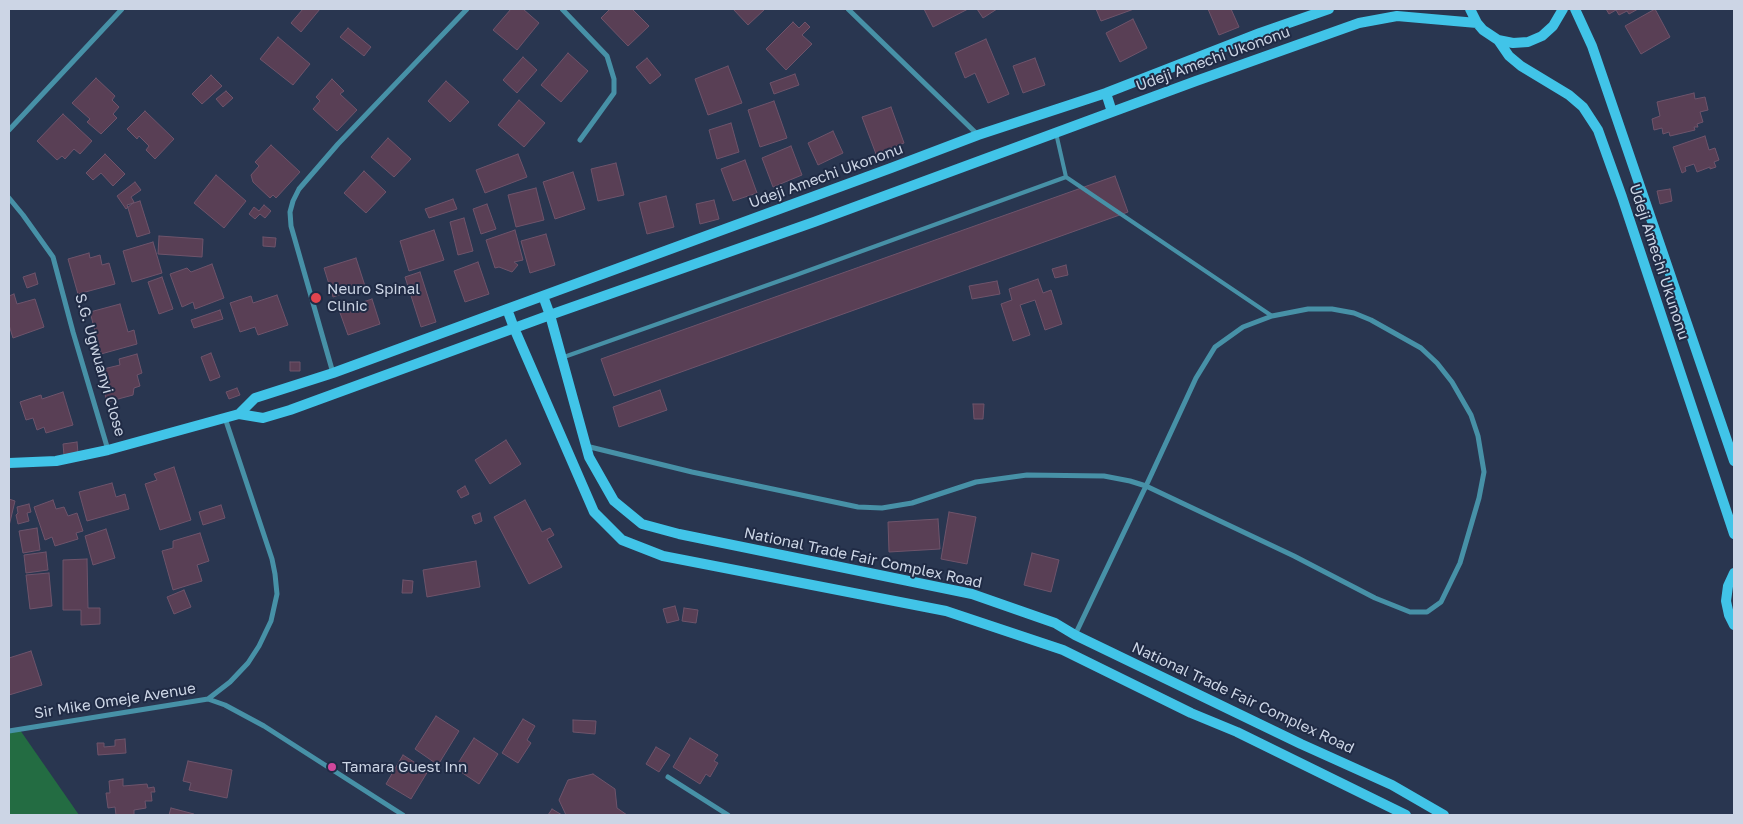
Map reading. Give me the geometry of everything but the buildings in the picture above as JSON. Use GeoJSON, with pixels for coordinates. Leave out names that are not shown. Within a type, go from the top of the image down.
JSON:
{"type":"FeatureCollection","features":[{"type":"Feature","properties":{"kind":"main road","name":"Udeji Amechi Ukononu"},"geometry":{"type":"LineString","coordinates":[[239,414],[255,398],[333,373],[978,135],[1106,93],[1260,33],[1329,9]]}},
{"type":"Feature","properties":{"kind":"main road"},"geometry":{"type":"LineString","coordinates":[[1470,9],[1477,23]]}},
{"type":"Feature","properties":{"kind":"main road"},"geometry":{"type":"LineString","coordinates":[[1498,40],[1513,43],[1528,42],[1542,36],[1554,26],[1562,9]]}},
{"type":"Feature","properties":{"kind":"main road","name":"Udeji Amechi Ukunonu"},"geometry":{"type":"LineString","coordinates":[[1575,9],[1595,55],[1734,461]]}},
{"type":"Feature","properties":{"kind":"main road","name":"Udeji Amechi Ukononu"},"geometry":{"type":"LineString","coordinates":[[239,414],[263,418],[290,410],[550,315],[814,222],[1359,23],[1396,16],[1477,23]]}},
{"type":"Feature","properties":{"kind":"main road","name":"Udeji Amechi Ukunonu"},"geometry":{"type":"LineString","coordinates":[[1477,23],[1483,30],[1498,40],[1510,56],[1521,66],[1569,95],[1583,107],[1598,130],[1622,196],[1734,534]]}},
{"type":"Feature","properties":{"kind":"main road"},"geometry":{"type":"LineString","coordinates":[[1106,93],[1112,112]]}},
{"type":"Feature","properties":{"kind":"main road","name":"National Trade Fair Complex Road"},"geometry":{"type":"LineString","coordinates":[[543,296],[589,456],[614,501],[642,524],[688,536],[972,594],[1055,623],[1075,635],[1301,744],[1392,785],[1444,815]]}},
{"type":"Feature","properties":{"kind":"main road"},"geometry":{"type":"LineString","coordinates":[[507,309],[594,512],[622,540],[663,556],[946,611],[1063,650],[1191,713],[1237,732],[1406,815]]}},
{"type":"Feature","properties":{"kind":"main road","name":"S.G. Ugwuanyi Close"},"geometry":{"type":"LineString","coordinates":[[108,450],[239,414]]}},
{"type":"Feature","properties":{"kind":"main road"},"geometry":{"type":"LineString","coordinates":[[9,463],[56,461],[108,450]]}},
{"type":"Feature","properties":{"kind":"main road"},"geometry":{"type":"LineString","coordinates":[[1734,573],[1728,586],[1726,601],[1729,615],[1734,625]]}},
{"type":"Feature","properties":{"kind":"street"},"geometry":{"type":"LineString","coordinates":[[9,130],[122,9]]}},
{"type":"Feature","properties":{"kind":"street"},"geometry":{"type":"LineString","coordinates":[[333,373],[291,226],[290,212],[293,201],[299,189],[338,144],[467,9]]}},
{"type":"Feature","properties":{"kind":"street"},"geometry":{"type":"LineString","coordinates":[[562,9],[607,56],[614,79],[614,93],[580,140]]}},
{"type":"Feature","properties":{"kind":"street"},"geometry":{"type":"LineString","coordinates":[[848,9],[978,135]]}},
{"type":"Feature","properties":{"kind":"street","name":"S.G. Ugwuanyi Close"},"geometry":{"type":"LineString","coordinates":[[9,198],[53,257],[108,450]]}},
{"type":"Feature","properties":{"kind":"street"},"geometry":{"type":"LineString","coordinates":[[585,446],[692,472],[858,507],[882,508],[912,503],[976,482],[1027,475],[1104,476],[1130,480],[1146,486],[1294,556],[1375,598],[1410,612],[1427,612],[1441,602],[1460,563],[1480,498],[1484,472],[1478,436],[1470,415],[1452,382],[1437,362],[1421,348],[1371,320],[1354,313],[1332,309],[1308,309],[1272,316],[1243,326],[1215,347],[1196,378],[1146,486],[1075,635]]}},
{"type":"Feature","properties":{"kind":"street"},"geometry":{"type":"LineString","coordinates":[[208,699],[230,682],[248,663],[259,646],[270,621],[276,594],[272,559],[225,418]]}},
{"type":"Feature","properties":{"kind":"street","name":"Sir Mike Omeje Avenue"},"geometry":{"type":"LineString","coordinates":[[9,731],[208,699],[225,705],[264,726],[403,815]]}},
{"type":"Feature","properties":{"kind":"street"},"geometry":{"type":"LineString","coordinates":[[668,777],[728,815]]}},
{"type":"Feature","properties":{"kind":"lane"},"geometry":{"type":"LineString","coordinates":[[1056,133],[1066,176],[1272,316]]}},
{"type":"Feature","properties":{"kind":"lane"},"geometry":{"type":"LineString","coordinates":[[562,358],[1066,176]]}},
{"type":"Feature","properties":{"kind":"green space"},"geometry":{"type":"Polygon","coordinates":[[[20,730],[79,815],[9,815],[9,731],[20,730]]]}},
{"type":"Feature","properties":{"kind":"place","name":"Neuro Spinal Clinic"},"geometry":{"type":"Point","coordinates":[316,298]}},
{"type":"Feature","properties":{"kind":"place","name":"Tamara Guest Inn"},"geometry":{"type":"Point","coordinates":[332,767]}}]}
